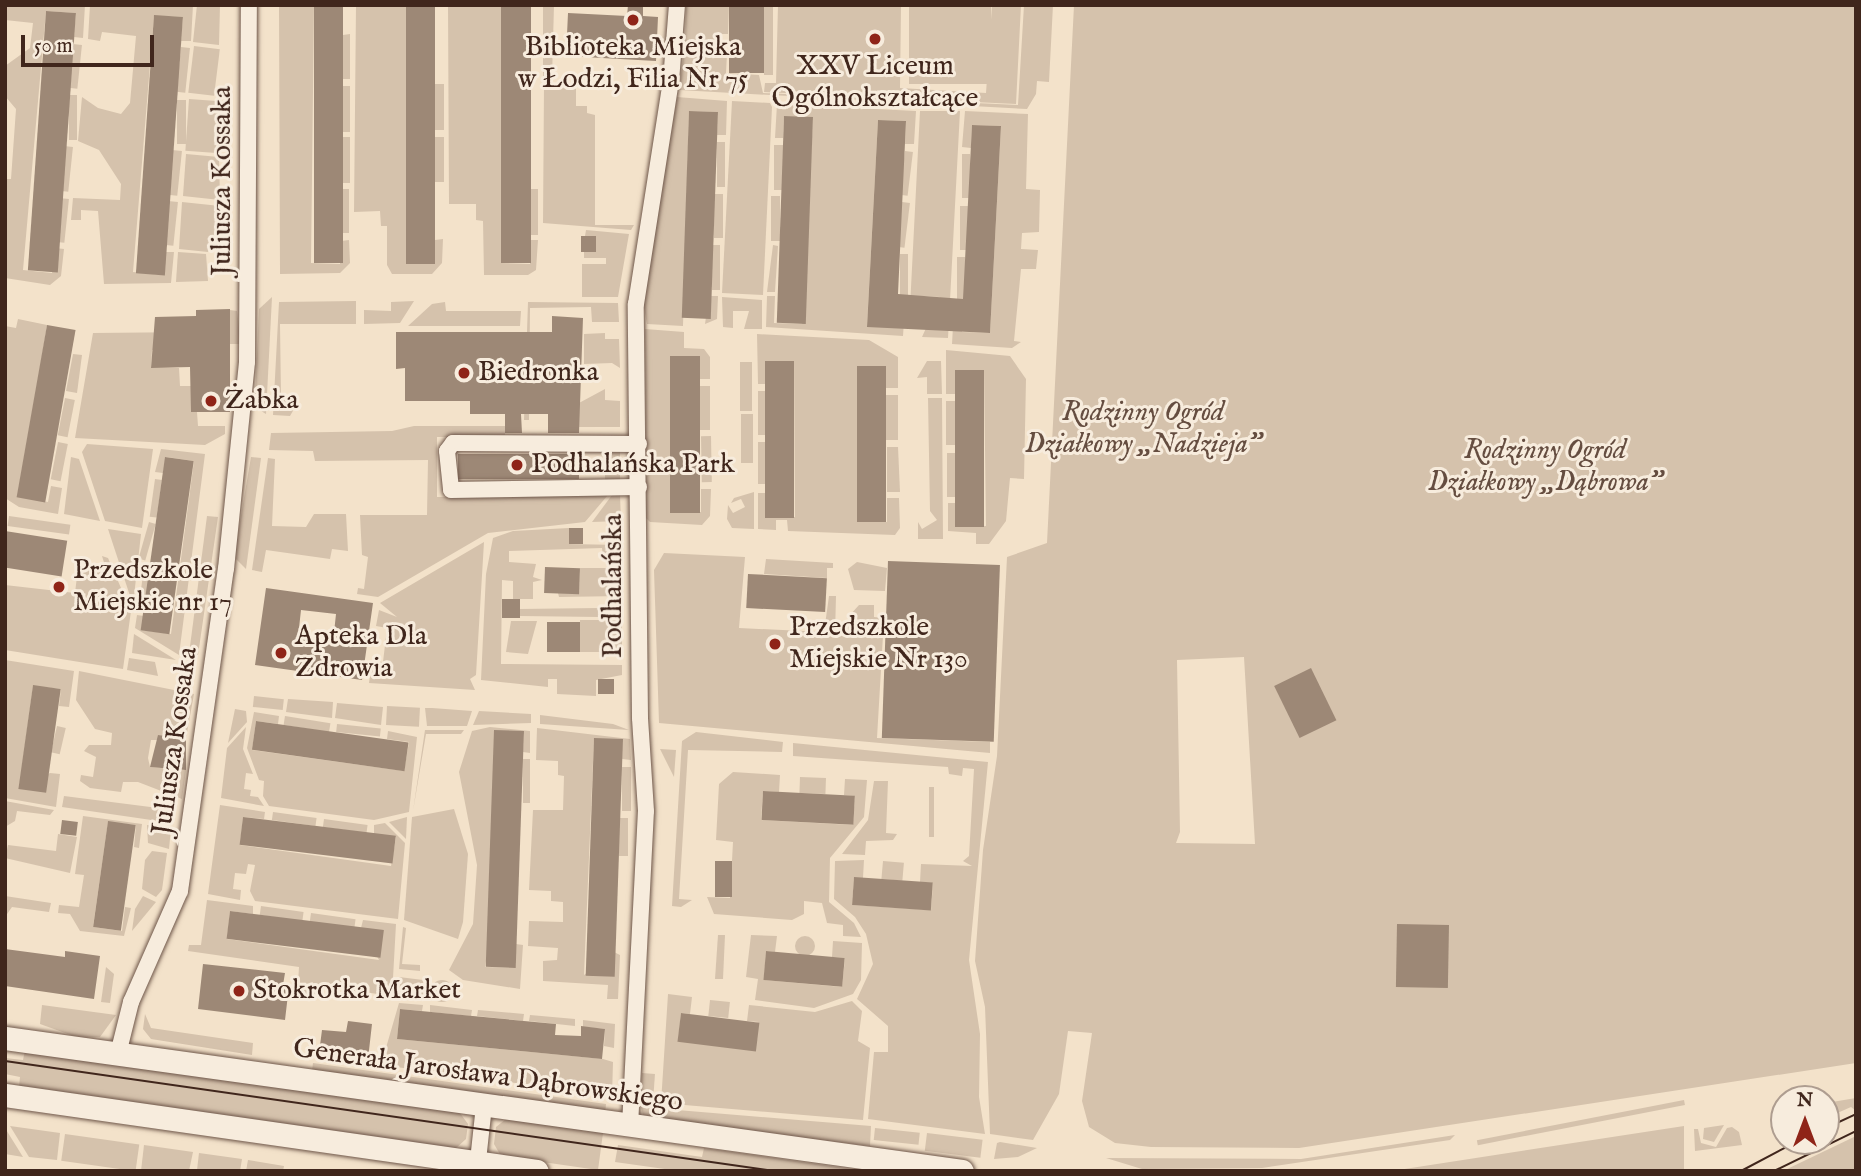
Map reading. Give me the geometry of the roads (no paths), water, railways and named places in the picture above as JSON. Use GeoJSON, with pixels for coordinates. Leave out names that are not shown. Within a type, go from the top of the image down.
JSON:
{"type":"FeatureCollection","features":[{"type":"Feature","properties":{"kind":"main road","name":"Generała Jarosława Dąbrowskiego"},"geometry":{"type":"LineString","coordinates":[[5,1038],[962,1171]]}},
{"type":"Feature","properties":{"kind":"main road"},"geometry":{"type":"LineString","coordinates":[[5,1095],[477,1166],[537,1171]]}},
{"type":"Feature","properties":{"kind":"street","name":"Juliusza Kossaka"},"geometry":{"type":"LineString","coordinates":[[118,1054],[131,1002],[180,891],[226,569],[247,362],[249,5]]}},
{"type":"Feature","properties":{"kind":"street","name":"Podhalańska"},"geometry":{"type":"LineString","coordinates":[[630,1126],[646,811],[640,718],[636,304],[671,80],[677,5]]}},
{"type":"Feature","properties":{"kind":"street"},"geometry":{"type":"LineString","coordinates":[[639,444],[453,443],[447,451],[451,490],[639,487]]}},
{"type":"Feature","properties":{"kind":"street"},"geometry":{"type":"LineString","coordinates":[[477,1166],[484,1106]]}},
{"type":"Feature","properties":{"kind":"tram line"},"geometry":{"type":"LineString","coordinates":[[5,1061],[774,1171]]}},
{"type":"Feature","properties":{"kind":"tram line"},"geometry":{"type":"LineString","coordinates":[[1840,1121],[1856,1114]]}},
{"type":"Feature","properties":{"kind":"tram line"},"geometry":{"type":"LineString","coordinates":[[1774,1171],[1856,1131]]}},
{"type":"Feature","properties":{"kind":"tram line"},"geometry":{"type":"LineString","coordinates":[[1741,1171],[1771,1155]]}},
{"type":"Feature","properties":{"kind":"place","name":"Biblioteka Miejska w Łodzi, Filia Nr 75"},"geometry":{"type":"Point","coordinates":[633,20]}},
{"type":"Feature","properties":{"kind":"place","name":"XXV Liceum Ogólnokształcące"},"geometry":{"type":"Point","coordinates":[875,39]}},
{"type":"Feature","properties":{"kind":"place","name":"Biedronka"},"geometry":{"type":"Point","coordinates":[464,373]}},
{"type":"Feature","properties":{"kind":"place","name":"Żabka"},"geometry":{"type":"Point","coordinates":[211,401]}},
{"type":"Feature","properties":{"kind":"place","name":"Podhalańska Park"},"geometry":{"type":"Point","coordinates":[517,465]}},
{"type":"Feature","properties":{"kind":"place","name":"Przedszkole Miejskie nr 17"},"geometry":{"type":"Point","coordinates":[59,587]}},
{"type":"Feature","properties":{"kind":"place","name":"Przedszkole Miejskie Nr 130"},"geometry":{"type":"Point","coordinates":[775,644]}},
{"type":"Feature","properties":{"kind":"place","name":"Apteka Dla Zdrowia"},"geometry":{"type":"Point","coordinates":[281,653]}},
{"type":"Feature","properties":{"kind":"place","name":"Stokrotka Market"},"geometry":{"type":"Point","coordinates":[239,991]}},
{"type":"Feature","properties":{"kind":"park label","name":"Rodzinny Ogród Działkowy „Nadzieja”"},"geometry":{"type":"Point","coordinates":[1143,429]}},
{"type":"Feature","properties":{"kind":"park label","name":"Rodzinny Ogród Działkowy „Dąbrowa”"},"geometry":{"type":"Point","coordinates":[1545,467]}}]}
